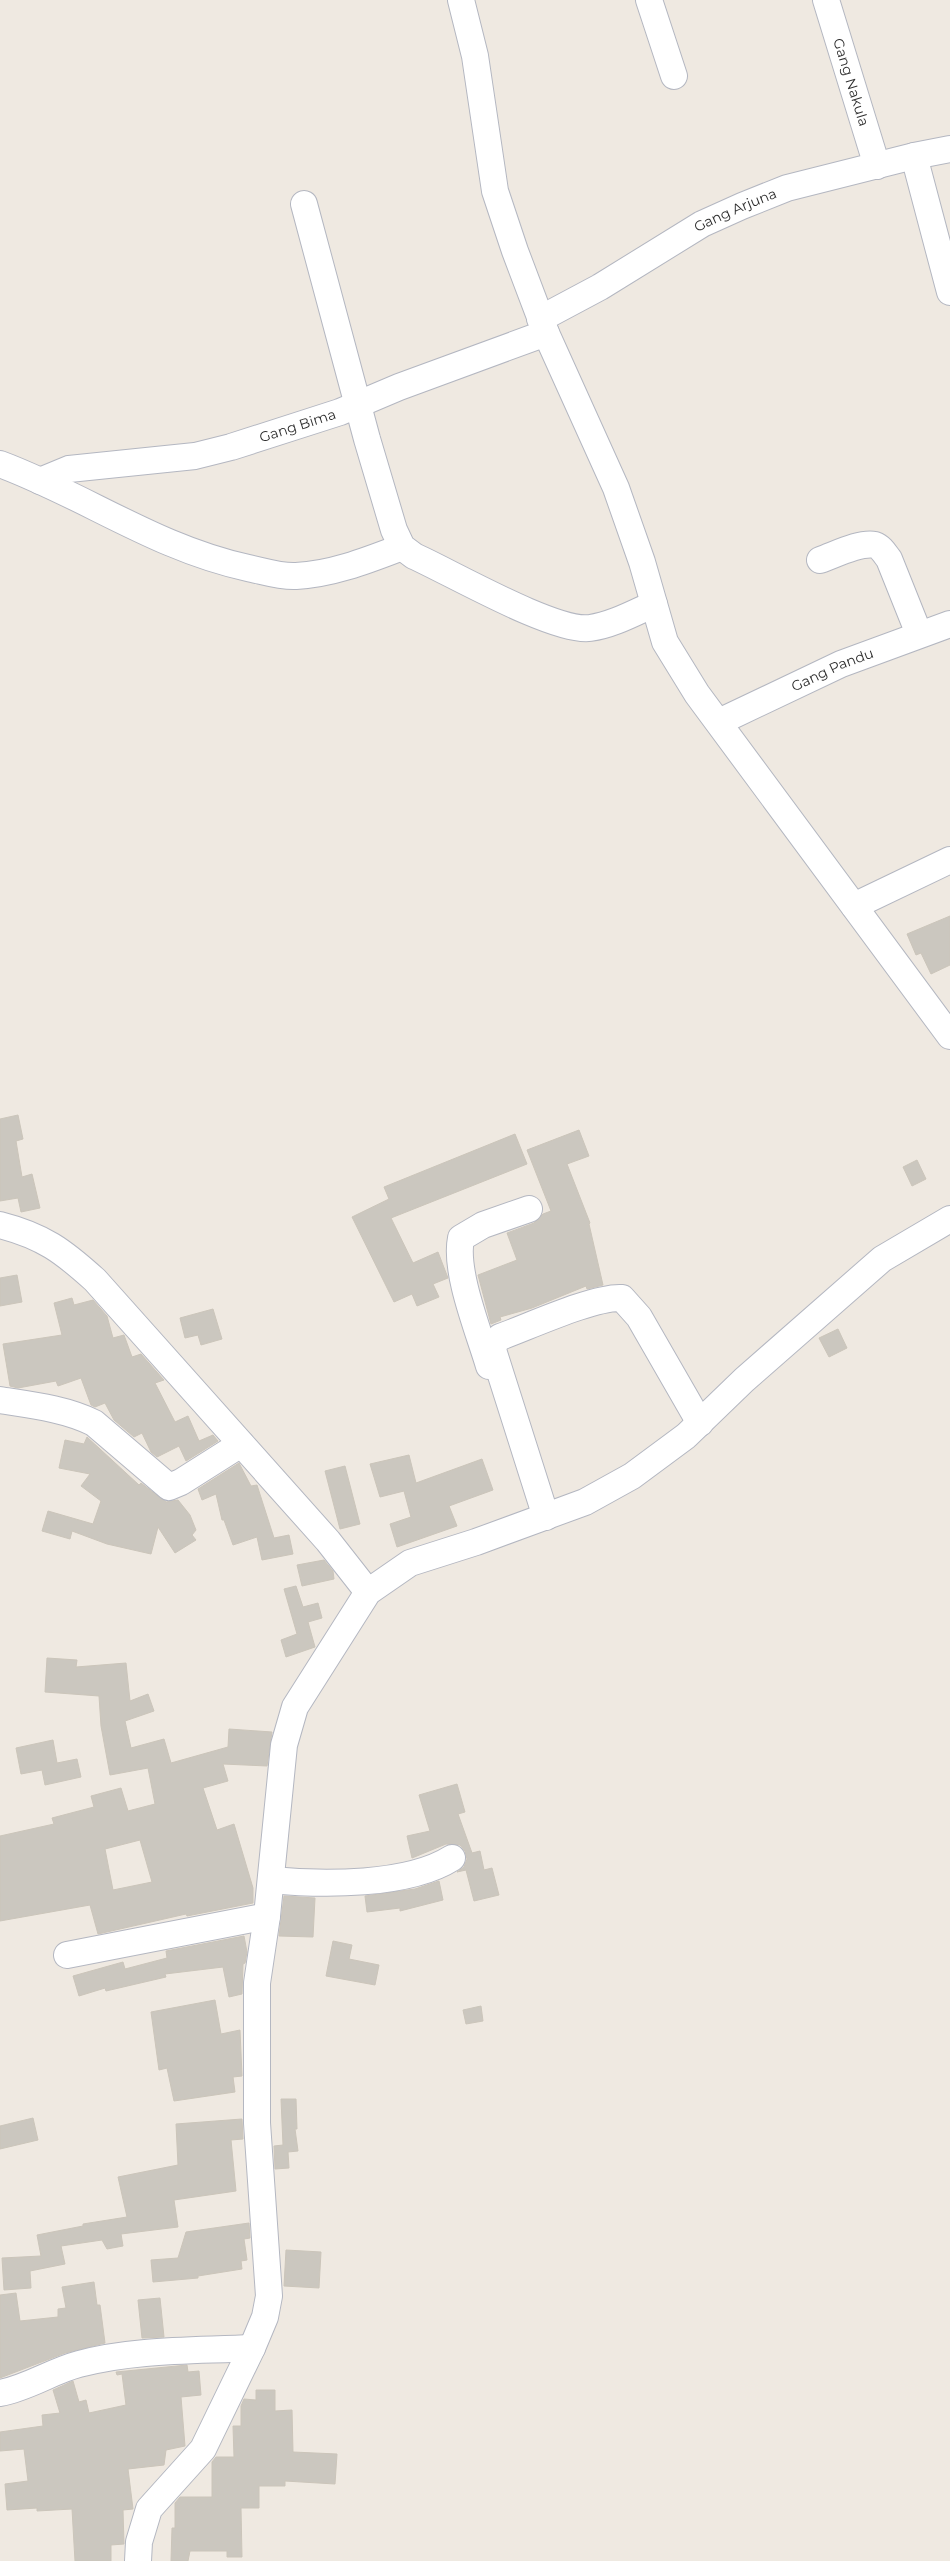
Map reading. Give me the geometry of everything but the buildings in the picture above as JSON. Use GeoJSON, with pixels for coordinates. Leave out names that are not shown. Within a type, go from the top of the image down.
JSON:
{"type":"FeatureCollection","features":[{"type":"Feature","properties":{"kind":"street"},"geometry":{"type":"LineString","coordinates":[[461,0],[476,56],[495,191],[543,326],[616,488],[642,562],[665,642],[674,660],[697,694],[950,1036]]}},
{"type":"Feature","properties":{"kind":"street"},"geometry":{"type":"LineString","coordinates":[[649,0],[674,76]]}},
{"type":"Feature","properties":{"kind":"street","name":"Gang Nakula"},"geometry":{"type":"LineString","coordinates":[[826,0],[877,166]]}},
{"type":"Feature","properties":{"kind":"street","name":"Gang Arjuna"},"geometry":{"type":"LineString","coordinates":[[543,326],[702,224],[734,209],[787,188],[914,156],[950,149]]}},
{"type":"Feature","properties":{"kind":"street"},"geometry":{"type":"LineString","coordinates":[[914,156],[950,292]]}},
{"type":"Feature","properties":{"kind":"street"},"geometry":{"type":"LineString","coordinates":[[304,204],[358,405],[394,530],[402,547],[414,556],[505,601],[577,629],[604,625],[654,604]]}},
{"type":"Feature","properties":{"kind":"street","name":"Gang Bima"},"geometry":{"type":"LineString","coordinates":[[40,481],[69,469],[158,461],[213,452],[358,405],[543,326]]}},
{"type":"Feature","properties":{"kind":"street"},"geometry":{"type":"LineString","coordinates":[[0,464],[199,556],[268,572],[294,576],[321,573],[357,564],[402,547]]}},
{"type":"Feature","properties":{"kind":"street"},"geometry":{"type":"LineString","coordinates":[[820,560],[865,546],[876,545],[883,550],[889,559],[919,634]]}},
{"type":"Feature","properties":{"kind":"street","name":"Gang Pandu"},"geometry":{"type":"LineString","coordinates":[[719,722],[840,664],[950,624]]}},
{"type":"Feature","properties":{"kind":"street"},"geometry":{"type":"LineString","coordinates":[[854,906],[950,860]]}},
{"type":"Feature","properties":{"kind":"street"},"geometry":{"type":"LineString","coordinates":[[529,1209],[484,1225],[461,1238],[458,1250],[468,1297],[542,1518]]}},
{"type":"Feature","properties":{"kind":"street"},"geometry":{"type":"LineString","coordinates":[[138,2561],[139,2542],[149,2509],[203,2449],[252,2348],[265,2317],[269,2296],[256,2123],[257,1983],[267,1916],[284,1745],[295,1707],[368,1592],[410,1563],[585,1502],[632,1476],[700,1423],[744,1380],[882,1259],[950,1219]]}},
{"type":"Feature","properties":{"kind":"street"},"geometry":{"type":"LineString","coordinates":[[0,1225],[42,1239],[63,1251],[95,1280],[328,1541],[368,1592]]}},
{"type":"Feature","properties":{"kind":"street"},"geometry":{"type":"LineString","coordinates":[[542,1518],[493,1350],[495,1342],[500,1337],[590,1304],[612,1297],[622,1298],[639,1317],[700,1423]]}},
{"type":"Feature","properties":{"kind":"street"},"geometry":{"type":"LineString","coordinates":[[0,1400],[51,1409],[82,1417],[94,1423],[160,1480],[171,1487],[242,1444]]}},
{"type":"Feature","properties":{"kind":"street"},"geometry":{"type":"LineString","coordinates":[[271,1880],[320,1884],[394,1877],[431,1869],[452,1858]]}},
{"type":"Feature","properties":{"kind":"street"},"geometry":{"type":"LineString","coordinates":[[67,1955],[267,1916]]}},
{"type":"Feature","properties":{"kind":"street"},"geometry":{"type":"LineString","coordinates":[[0,2393],[80,2363],[125,2355],[252,2348]]}}]}
